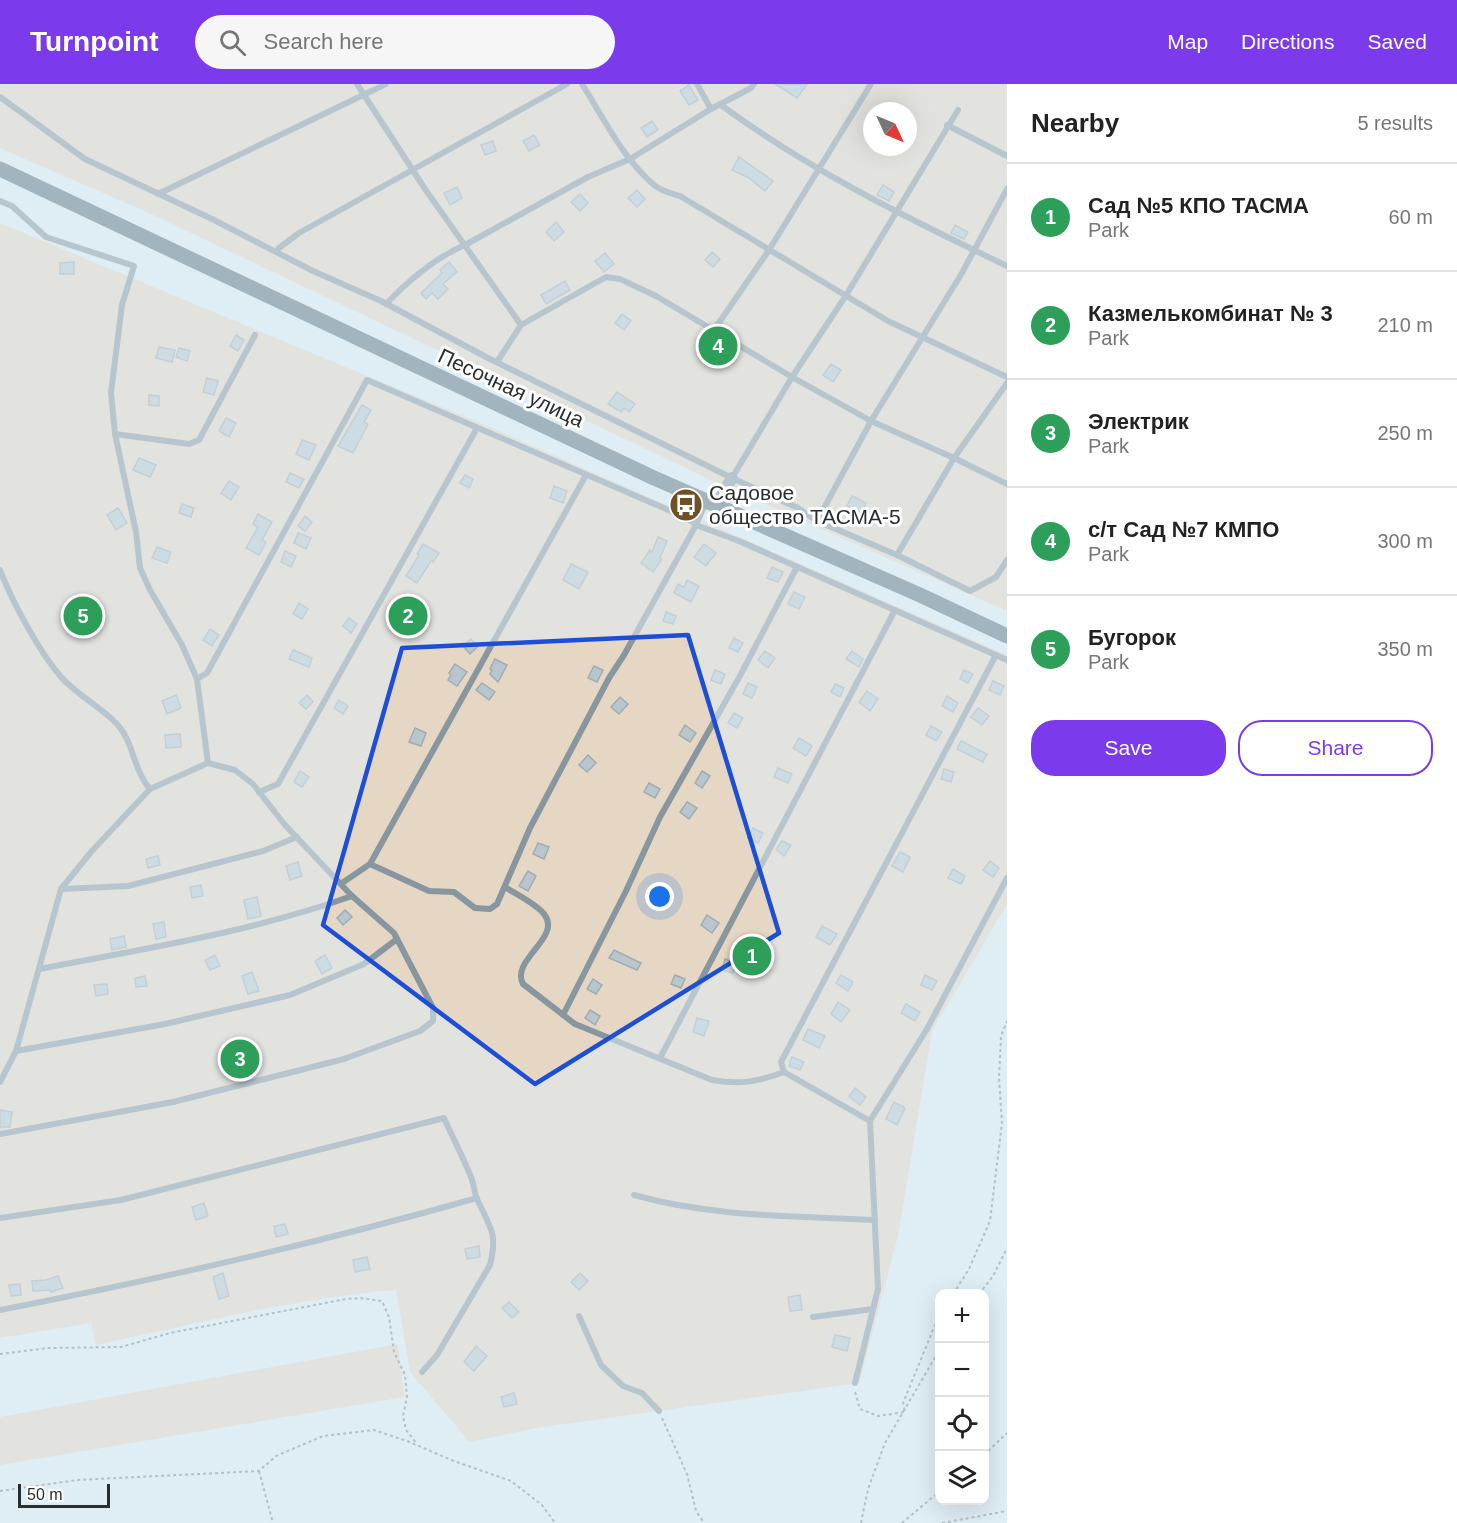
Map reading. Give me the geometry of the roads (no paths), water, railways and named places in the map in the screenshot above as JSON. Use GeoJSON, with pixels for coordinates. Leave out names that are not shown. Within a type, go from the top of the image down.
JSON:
{"type":"FeatureCollection","features":[{"type":"Feature","properties":{"kind":"main road","name":"Песочная улица"},"geometry":{"type":"LineString","coordinates":[[0,169],[654,478],[1007,636]]}},
{"type":"Feature","properties":{"kind":"street"},"geometry":{"type":"LineString","coordinates":[[711,503],[732,478]]}},
{"type":"Feature","properties":{"kind":"lane"},"geometry":{"type":"LineString","coordinates":[[357,84],[413,170],[521,325]]}},
{"type":"Feature","properties":{"kind":"lane"},"geometry":{"type":"LineString","coordinates":[[158,194],[386,84]]}},
{"type":"Feature","properties":{"kind":"lane"},"geometry":{"type":"LineString","coordinates":[[279,248],[299,233],[567,84]]}},
{"type":"Feature","properties":{"kind":"lane"},"geometry":{"type":"LineString","coordinates":[[582,84],[630,159],[653,184],[664,192],[680,196],[888,321],[1007,377]]}},
{"type":"Feature","properties":{"kind":"lane"},"geometry":{"type":"LineString","coordinates":[[697,84],[711,110]]}},
{"type":"Feature","properties":{"kind":"lane"},"geometry":{"type":"LineString","coordinates":[[386,304],[414,276],[447,253],[588,177],[630,159],[751,88],[754,84]]}},
{"type":"Feature","properties":{"kind":"lane"},"geometry":{"type":"LineString","coordinates":[[714,330],[769,250],[871,84]]}},
{"type":"Feature","properties":{"kind":"lane"},"geometry":{"type":"LineString","coordinates":[[0,97],[85,159],[222,224],[313,272],[386,304],[497,362],[732,478],[798,508],[817,521],[897,555],[970,591],[996,578],[1007,560]]}},
{"type":"Feature","properties":{"kind":"lane"},"geometry":{"type":"LineString","coordinates":[[721,105],[754,129],[820,169],[896,211],[1007,266]]}},
{"type":"Feature","properties":{"kind":"lane"},"geometry":{"type":"LineString","coordinates":[[732,478],[958,110]]}},
{"type":"Feature","properties":{"kind":"lane"},"geometry":{"type":"LineString","coordinates":[[947,125],[1007,156]]}},
{"type":"Feature","properties":{"kind":"lane"},"geometry":{"type":"LineString","coordinates":[[817,521],[872,421],[974,251],[1007,189]]}},
{"type":"Feature","properties":{"kind":"lane"},"geometry":{"type":"LineString","coordinates":[[0,201],[12,206],[46,237],[135,266],[122,305],[111,393],[115,434],[136,532],[141,568],[150,590],[182,645],[197,679],[208,762]]}},
{"type":"Feature","properties":{"kind":"lane"},"geometry":{"type":"LineString","coordinates":[[497,362],[521,325],[606,277],[620,279],[656,296],[792,377],[872,421],[1007,484]]}},
{"type":"Feature","properties":{"kind":"lane"},"geometry":{"type":"LineString","coordinates":[[115,434],[189,444],[199,440],[255,335]]}},
{"type":"Feature","properties":{"kind":"lane"},"geometry":{"type":"LineString","coordinates":[[197,679],[207,673],[367,381],[687,518],[696,525],[1007,660]]}},
{"type":"Feature","properties":{"kind":"lane"},"geometry":{"type":"LineString","coordinates":[[897,555],[954,458],[1007,384]]}},
{"type":"Feature","properties":{"kind":"lane"},"geometry":{"type":"LineString","coordinates":[[259,792],[278,784],[477,428]]}},
{"type":"Feature","properties":{"kind":"lane"},"geometry":{"type":"LineString","coordinates":[[342,883],[370,864],[586,475]]}},
{"type":"Feature","properties":{"kind":"lane"},"geometry":{"type":"LineString","coordinates":[[370,864],[429,891],[454,892],[481,910],[490,909],[496,904],[530,828],[588,718],[696,525],[711,503]]}},
{"type":"Feature","properties":{"kind":"lane"},"geometry":{"type":"LineString","coordinates":[[563,1015],[626,891],[660,817],[741,674],[797,567]]}},
{"type":"Feature","properties":{"kind":"lane"},"geometry":{"type":"LineString","coordinates":[[0,570],[34,637],[62,678],[118,725],[127,740],[141,779],[150,789]]}},
{"type":"Feature","properties":{"kind":"lane"},"geometry":{"type":"LineString","coordinates":[[660,1058],[895,610]]}},
{"type":"Feature","properties":{"kind":"lane"},"geometry":{"type":"LineString","coordinates":[[870,1121],[784,1072],[781,1062],[996,655]]}},
{"type":"Feature","properties":{"kind":"lane"},"geometry":{"type":"LineString","coordinates":[[0,1082],[16,1051],[61,889],[91,852],[150,789],[208,762],[235,771],[253,784],[297,837],[352,896],[394,933],[433,1008],[433,1022],[420,1030],[344,1059],[173,1102],[0,1134]]}},
{"type":"Feature","properties":{"kind":"lane"},"geometry":{"type":"LineString","coordinates":[[61,889],[128,885],[263,851],[297,837]]}},
{"type":"Feature","properties":{"kind":"lane"},"geometry":{"type":"LineString","coordinates":[[855,1383],[878,1289],[870,1121],[927,1029],[1007,878]]}},
{"type":"Feature","properties":{"kind":"lane"},"geometry":{"type":"LineString","coordinates":[[505,887],[542,912],[547,919],[548,927],[545,935],[521,970],[520,979],[523,984],[575,1024],[712,1080],[733,1084],[759,1081],[784,1072]]}},
{"type":"Feature","properties":{"kind":"lane"},"geometry":{"type":"LineString","coordinates":[[39,969],[211,937],[320,908],[352,896]]}},
{"type":"Feature","properties":{"kind":"lane"},"geometry":{"type":"LineString","coordinates":[[16,1051],[165,1024],[290,994],[364,964],[397,939]]}},
{"type":"Feature","properties":{"kind":"lane"},"geometry":{"type":"LineString","coordinates":[[0,1218],[121,1200],[444,1118],[472,1179],[477,1198],[493,1233],[494,1250],[490,1265],[437,1355],[422,1372]]}},
{"type":"Feature","properties":{"kind":"lane"},"geometry":{"type":"LineString","coordinates":[[634,1195],[667,1204],[721,1212],[875,1220]]}},
{"type":"Feature","properties":{"kind":"lane"},"geometry":{"type":"LineString","coordinates":[[0,1310],[138,1283],[384,1225],[477,1198]]}},
{"type":"Feature","properties":{"kind":"lane"},"geometry":{"type":"LineString","coordinates":[[813,1317],[873,1309]]}},
{"type":"Feature","properties":{"kind":"lane"},"geometry":{"type":"LineString","coordinates":[[579,1316],[601,1365],[623,1386],[642,1393],[659,1411]]}},
{"type":"Feature","properties":{"kind":"place","name":"с/т Сад №7 КМПО"},"geometry":{"type":"Point","coordinates":[718,346]}},
{"type":"Feature","properties":{"kind":"place","name":"Садовое общество ТАСМА-5"},"geometry":{"type":"Point","coordinates":[686,505]}},
{"type":"Feature","properties":{"kind":"place","name":"Бугорок"},"geometry":{"type":"Point","coordinates":[83,616]}},
{"type":"Feature","properties":{"kind":"place","name":"Казмелькомбинат № 3"},"geometry":{"type":"Point","coordinates":[408,616]}},
{"type":"Feature","properties":{"kind":"place","name":"Сад №5 КПО ТАСМА"},"geometry":{"type":"Point","coordinates":[752,956]}},
{"type":"Feature","properties":{"kind":"place","name":"Электрик"},"geometry":{"type":"Point","coordinates":[240,1059]}}]}
